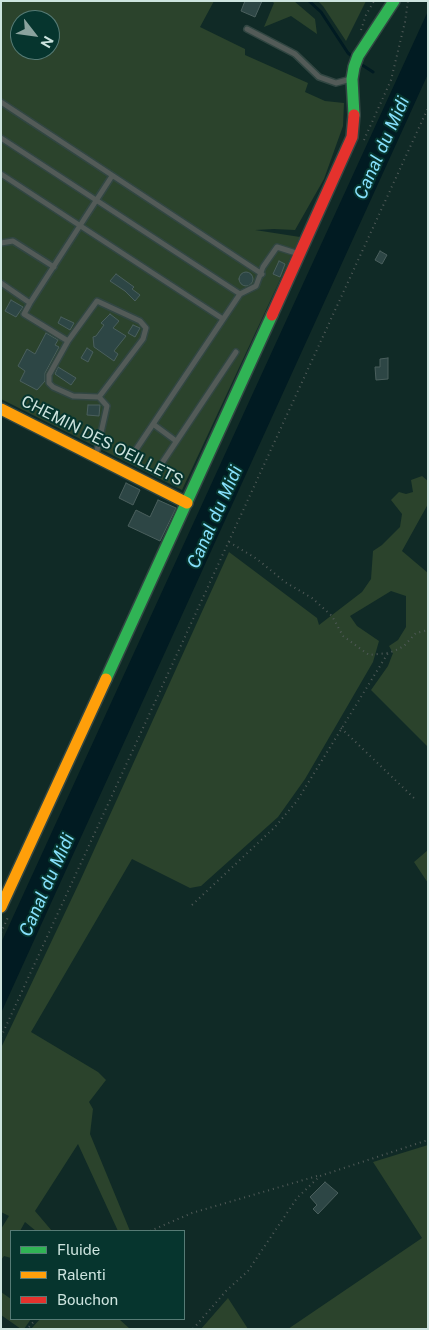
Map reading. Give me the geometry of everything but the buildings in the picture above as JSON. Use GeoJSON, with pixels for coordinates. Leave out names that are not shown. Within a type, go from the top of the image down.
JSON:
{"type":"FeatureCollection","features":[{"type":"Feature","properties":{"kind":"street"},"geometry":{"type":"LineString","coordinates":[[1,907],[187,503],[352,137],[354,118],[352,79],[354,67],[358,56],[394,1]]}},
{"type":"Feature","properties":{"kind":"street","name":"CHEMIN DES OEILLETS"},"geometry":{"type":"LineString","coordinates":[[1,409],[96,455],[187,503]]}},
{"type":"Feature","properties":{"kind":"lane"},"geometry":{"type":"LineString","coordinates":[[247,29],[294,54],[319,77],[336,83],[352,79]]}},
{"type":"Feature","properties":{"kind":"lane"},"geometry":{"type":"LineString","coordinates":[[1,102],[262,274]]}},
{"type":"Feature","properties":{"kind":"lane"},"geometry":{"type":"LineString","coordinates":[[1,138],[240,294]]}},
{"type":"Feature","properties":{"kind":"lane"},"geometry":{"type":"LineString","coordinates":[[1,174],[223,319]]}},
{"type":"Feature","properties":{"kind":"lane"},"geometry":{"type":"LineString","coordinates":[[68,341],[24,314],[112,176]]}},
{"type":"Feature","properties":{"kind":"lane"},"geometry":{"type":"LineString","coordinates":[[1,244],[13,241],[54,267]]}},
{"type":"Feature","properties":{"kind":"lane"},"geometry":{"type":"LineString","coordinates":[[131,457],[240,294],[256,286],[263,267],[277,248],[299,254]]}},
{"type":"Feature","properties":{"kind":"lane"},"geometry":{"type":"LineString","coordinates":[[1,283],[30,303]]}},
{"type":"Feature","properties":{"kind":"lane"},"geometry":{"type":"LineString","coordinates":[[97,301],[140,321],[146,328],[143,339],[100,397],[73,396],[53,387],[49,383],[49,375],[68,341],[97,301]]}},
{"type":"Feature","properties":{"kind":"lane"},"geometry":{"type":"LineString","coordinates":[[158,470],[236,352]]}},
{"type":"Feature","properties":{"kind":"lane"},"geometry":{"type":"LineString","coordinates":[[96,455],[107,406],[100,397]]}},
{"type":"Feature","properties":{"kind":"lane"},"geometry":{"type":"LineString","coordinates":[[153,424],[176,441]]}},
{"type":"Feature","properties":{"kind":"path"},"geometry":{"type":"LineString","coordinates":[[1,1037],[428,108]]}},
{"type":"Feature","properties":{"kind":"path"},"geometry":{"type":"LineString","coordinates":[[228,542],[285,582],[312,598],[332,616],[343,636],[369,655],[388,653],[404,646],[416,633],[428,630]]}},
{"type":"Feature","properties":{"kind":"path"},"geometry":{"type":"LineString","coordinates":[[192,905],[275,827],[297,801],[388,653]]}},
{"type":"Feature","properties":{"kind":"path"},"geometry":{"type":"LineString","coordinates":[[341,728],[415,799]]}},
{"type":"Feature","properties":{"kind":"path"},"geometry":{"type":"LineString","coordinates":[[152,1230],[192,1213],[320,1176],[428,1140]]}},
{"type":"Feature","properties":{"kind":"path"},"geometry":{"type":"LineString","coordinates":[[193,1329],[226,1291],[248,1271],[297,1198],[320,1176]]}},
{"type":"Feature","properties":{"kind":"path"},"geometry":{"type":"LineString","coordinates":[[29,1327],[35,1320]]}},
{"type":"Feature","properties":{"kind":"green space"},"geometry":{"type":"Polygon","coordinates":[[[1,1],[214,1],[200,27],[245,49],[245,55],[308,83],[305,92],[325,101],[344,103],[343,126],[324,179],[295,230],[255,230],[300,237],[182,490],[1,399],[1,1]]]}},
{"type":"Feature","properties":{"kind":"green space"},"geometry":{"type":"Polygon","coordinates":[[[272,1],[294,1],[315,19],[317,34],[291,16],[264,27],[274,3],[272,1]]]}},
{"type":"Feature","properties":{"kind":"green space"},"geometry":{"type":"Polygon","coordinates":[[[318,1],[366,1],[346,41],[323,6],[318,1]]]}},
{"type":"Feature","properties":{"kind":"green space"},"geometry":{"type":"Polygon","coordinates":[[[422,476],[428,481],[428,504],[402,551],[428,573],[428,747],[371,690],[388,666],[393,653],[389,646],[398,640],[406,627],[406,596],[391,591],[350,616],[357,626],[379,641],[373,662],[305,779],[278,817],[201,886],[190,888],[132,859],[31,1032],[98,1072],[106,1080],[89,1102],[93,1109],[90,1134],[130,1230],[118,1230],[78,1144],[35,1211],[51,1230],[35,1230],[25,1222],[21,1230],[10,1230],[10,1258],[4,1256],[1,1260],[1,1229],[9,1216],[1,1212],[1,1048],[80,881],[229,552],[317,618],[319,625],[362,592],[371,579],[373,551],[400,527],[402,514],[391,500],[399,492],[406,494],[413,492],[411,480],[422,476]]]}},
{"type":"Feature","properties":{"kind":"green space"},"geometry":{"type":"Polygon","coordinates":[[[428,850],[428,883],[414,862],[428,850]]]}},
{"type":"Feature","properties":{"kind":"green space"},"geometry":{"type":"Polygon","coordinates":[[[428,1145],[428,1329],[288,1329],[422,1238],[373,1162],[428,1145]]]}},
{"type":"Feature","properties":{"kind":"green space"},"geometry":{"type":"Polygon","coordinates":[[[1,1292],[10,1298],[10,1320],[30,1320],[24,1329],[21,1329],[1,1315],[1,1292]]]}},
{"type":"Feature","properties":{"kind":"green space"},"geometry":{"type":"Polygon","coordinates":[[[228,1298],[248,1329],[201,1329],[228,1298]]]}},
{"type":"Feature","properties":{"kind":"green space"},"geometry":{"type":"Polygon","coordinates":[[[39,1320],[120,1320],[130,1329],[31,1329],[39,1320]]]}},
{"type":"Feature","properties":{"kind":"water","name":"Canal du Midi"},"geometry":{"type":"Polygon","coordinates":[[[428,11],[428,74],[1,1013],[1,943],[428,11]]]}},
{"type":"Feature","properties":{"kind":"waterway"},"geometry":{"type":"LineString","coordinates":[[309,1],[321,12],[348,53],[353,57]]}},
{"type":"Feature","properties":{"kind":"waterway"},"geometry":{"type":"LineString","coordinates":[[359,63],[373,72]]}},
{"type":"Feature","properties":{"kind":"traffic: fast"},"geometry":{"type":"LineString","coordinates":[[354,115],[352,79],[354,67],[358,56],[394,1]]}},
{"type":"Feature","properties":{"kind":"traffic: fast"},"geometry":{"type":"LineString","coordinates":[[106,679],[272,315]]}},
{"type":"Feature","properties":{"kind":"traffic: slow"},"geometry":{"type":"LineString","coordinates":[[1,409],[187,503]]}},
{"type":"Feature","properties":{"kind":"traffic: slow"},"geometry":{"type":"LineString","coordinates":[[1,907],[106,679]]}},
{"type":"Feature","properties":{"kind":"traffic: jam"},"geometry":{"type":"LineString","coordinates":[[272,315],[352,137],[354,115]]}}]}
